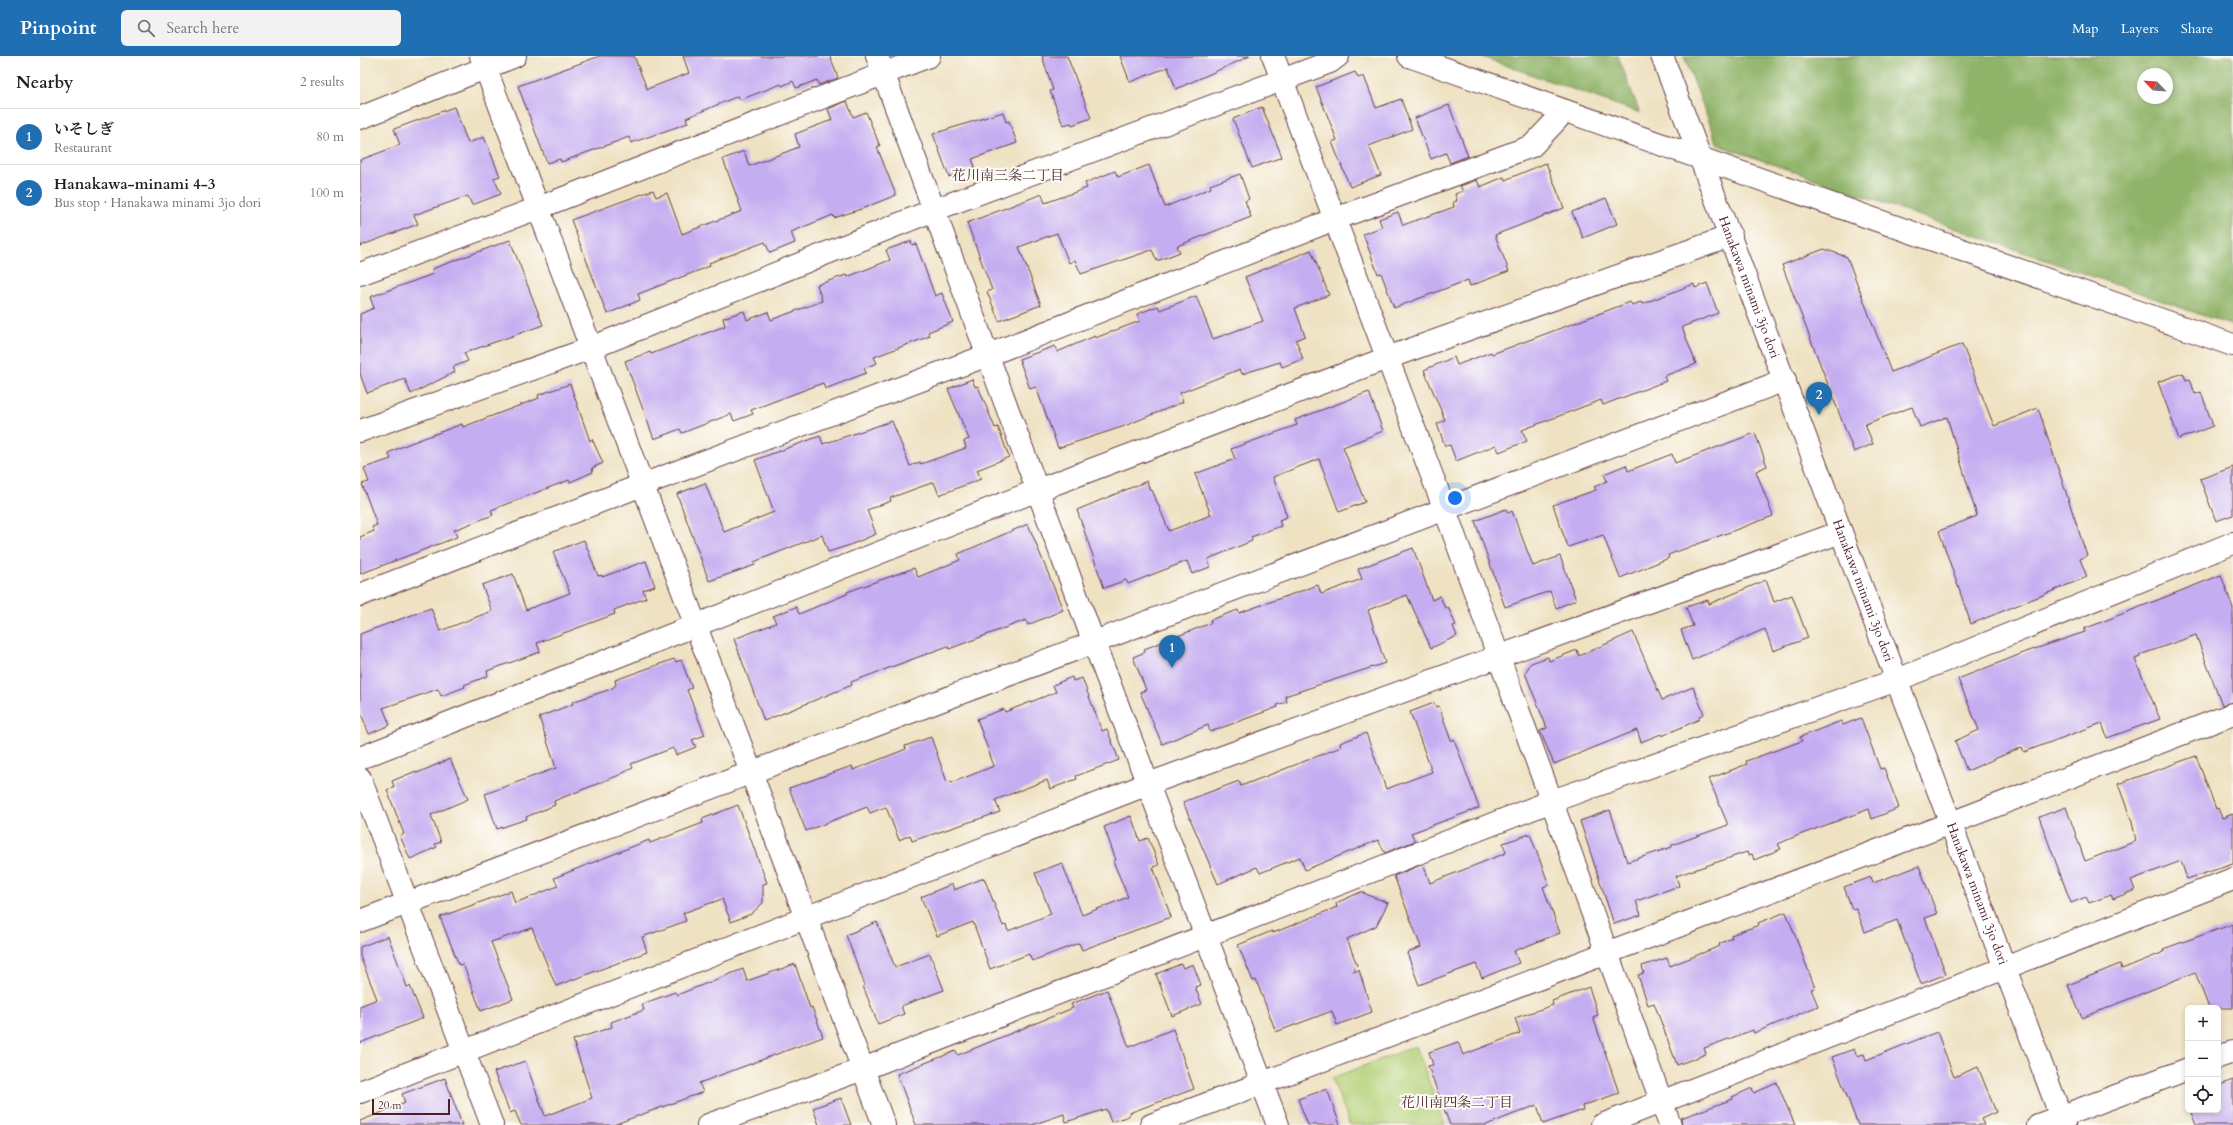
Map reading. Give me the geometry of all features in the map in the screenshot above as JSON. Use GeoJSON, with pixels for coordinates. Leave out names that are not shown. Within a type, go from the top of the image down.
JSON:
{"type":"FeatureCollection","features":[{"type":"Feature","properties":{"kind":"street"},"geometry":{"type":"LineString","coordinates":[[360,118],[483,62],[515,56]]}},
{"type":"Feature","properties":{"kind":"street"},"geometry":{"type":"LineString","coordinates":[[360,274],[538,208],[880,64],[929,56]]}},
{"type":"Feature","properties":{"kind":"street"},"geometry":{"type":"LineString","coordinates":[[1273,56],[1445,510],[1670,1125]]}},
{"type":"Feature","properties":{"kind":"street"},"geometry":{"type":"LineString","coordinates":[[360,431],[591,348],[934,210],[1330,62],[1338,56]]}},
{"type":"Feature","properties":{"kind":"street"},"geometry":{"type":"LineString","coordinates":[[1409,56],[2233,345]]}},
{"type":"Feature","properties":{"kind":"street","name":"Hanakawa minami 3jo dori"},"geometry":{"type":"LineString","coordinates":[[1662,56],[1731,236],[2062,1121]]}},
{"type":"Feature","properties":{"kind":"street"},"geometry":{"type":"LineString","coordinates":[[483,62],[884,1125]]}},
{"type":"Feature","properties":{"kind":"street"},"geometry":{"type":"LineString","coordinates":[[880,64],[1094,642],[1278,1125]]}},
{"type":"Feature","properties":{"kind":"street"},"geometry":{"type":"LineString","coordinates":[[360,595],[642,485],[988,355],[1335,219],[1532,146],[1565,111]]}},
{"type":"Feature","properties":{"kind":"street"},"geometry":{"type":"LineString","coordinates":[[360,758],[695,624],[1038,490],[1387,358],[1731,236]]}},
{"type":"Feature","properties":{"kind":"street"},"geometry":{"type":"LineString","coordinates":[[360,921],[1784,380]]}},
{"type":"Feature","properties":{"kind":"street"},"geometry":{"type":"LineString","coordinates":[[360,1092],[1148,784],[1499,658],[1841,532]]}},
{"type":"Feature","properties":{"kind":"street"},"geometry":{"type":"LineString","coordinates":[[708,1125],[863,1069],[1206,934],[1552,801],[1897,680],[2233,543]]}},
{"type":"Feature","properties":{"kind":"street"},"geometry":{"type":"LineString","coordinates":[[1151,1125],[1950,823],[2233,714]]}},
{"type":"Feature","properties":{"kind":"street"},"geometry":{"type":"LineString","coordinates":[[360,778],[492,1125]]}},
{"type":"Feature","properties":{"kind":"street"},"geometry":{"type":"LineString","coordinates":[[1602,1125],[2233,879]]}},
{"type":"Feature","properties":{"kind":"street"},"geometry":{"type":"LineString","coordinates":[[2221,1057],[2233,1052]]}},
{"type":"Feature","properties":{"kind":"street"},"geometry":{"type":"LineString","coordinates":[[2038,1125],[2062,1121],[2185,1070]]}},
{"type":"Feature","properties":{"kind":"green space"},"geometry":{"type":"Polygon","coordinates":[[[1479,56],[1618,56],[1640,113],[1479,56]]]}},
{"type":"Feature","properties":{"kind":"green space"},"geometry":{"type":"Polygon","coordinates":[[[1684,56],[2233,56],[2233,326],[1718,145],[1684,56]]]}},
{"type":"Feature","properties":{"kind":"green space"},"geometry":{"type":"Polygon","coordinates":[[[1416,1046],[1445,1125],[1350,1125],[1332,1078],[1416,1046]]]}},
{"type":"Feature","properties":{"kind":"building"},"geometry":{"type":"Polygon","coordinates":[[[600,56],[634,56],[647,89],[689,73],[683,56],[830,56],[838,78],[819,85],[817,80],[796,88],[793,81],[782,86],[781,84],[740,100],[738,96],[686,118],[688,123],[631,143],[629,137],[561,162],[560,159],[547,163],[518,86],[600,56]]]}},
{"type":"Feature","properties":{"kind":"building"},"geometry":{"type":"Polygon","coordinates":[[[1042,56],[1067,56],[1091,118],[1072,125],[1071,123],[1063,125],[1050,91],[1053,90],[1042,56]]]}},
{"type":"Feature","properties":{"kind":"building"},"geometry":{"type":"Polygon","coordinates":[[[1120,56],[1250,56],[1176,89],[1168,67],[1130,82],[1120,56]]]}},
{"type":"Feature","properties":{"kind":"building"},"geometry":{"type":"Polygon","coordinates":[[[1355,72],[1358,78],[1364,76],[1376,108],[1401,99],[1412,129],[1369,146],[1381,175],[1350,187],[1332,142],[1337,140],[1316,87],[1355,72]]]}},
{"type":"Feature","properties":{"kind":"building"},"geometry":{"type":"Polygon","coordinates":[[[847,101],[853,117],[866,112],[880,146],[877,147],[896,195],[834,218],[833,215],[791,232],[795,243],[770,253],[765,242],[709,263],[710,266],[638,294],[640,300],[607,314],[571,220],[653,190],[656,197],[667,193],[682,234],[742,211],[723,159],[744,151],[749,166],[799,147],[795,134],[832,120],[828,109],[847,101]]]}},
{"type":"Feature","properties":{"kind":"building"},"geometry":{"type":"Polygon","coordinates":[[[1449,105],[1468,156],[1450,163],[1446,153],[1431,159],[1415,118],[1449,105]]]}},
{"type":"Feature","properties":{"kind":"building"},"geometry":{"type":"Polygon","coordinates":[[[454,107],[468,143],[484,137],[500,176],[494,178],[501,194],[472,205],[468,196],[414,215],[418,224],[360,246],[360,160],[400,145],[394,129],[454,107]]]}},
{"type":"Feature","properties":{"kind":"building"},"geometry":{"type":"Polygon","coordinates":[[[1262,107],[1282,157],[1252,168],[1233,119],[1262,107]]]}},
{"type":"Feature","properties":{"kind":"building"},"geometry":{"type":"Polygon","coordinates":[[[1003,112],[1006,122],[1009,121],[1017,143],[972,159],[975,167],[949,177],[933,134],[1003,112]]]}},
{"type":"Feature","properties":{"kind":"building"},"geometry":{"type":"Polygon","coordinates":[[[1546,163],[1564,208],[1495,235],[1509,271],[1470,286],[1468,280],[1394,308],[1381,273],[1378,274],[1363,234],[1382,227],[1379,219],[1398,212],[1403,225],[1454,207],[1453,202],[1457,201],[1455,194],[1463,191],[1460,186],[1477,180],[1480,187],[1504,177],[1505,180],[1546,163]]]}},
{"type":"Feature","properties":{"kind":"building"},"geometry":{"type":"Polygon","coordinates":[[[1149,165],[1165,207],[1211,188],[1210,185],[1240,174],[1249,199],[1245,201],[1251,217],[1177,246],[1180,252],[1157,261],[1152,250],[1081,274],[1075,260],[1069,263],[1057,233],[1019,247],[1041,305],[999,321],[987,292],[992,290],[967,223],[1042,194],[1045,203],[1087,188],[1085,183],[1115,171],[1118,177],[1149,165]]]}},
{"type":"Feature","properties":{"kind":"building"},"geometry":{"type":"Polygon","coordinates":[[[1606,198],[1617,224],[1583,238],[1572,212],[1606,198]]]}},
{"type":"Feature","properties":{"kind":"building"},"geometry":{"type":"Polygon","coordinates":[[[510,240],[543,325],[464,353],[468,361],[453,367],[455,372],[411,394],[405,379],[367,393],[360,374],[360,314],[374,308],[370,297],[433,274],[432,269],[510,240]]]}},
{"type":"Feature","properties":{"kind":"building"},"geometry":{"type":"Polygon","coordinates":[[[911,241],[912,245],[916,244],[935,296],[942,293],[953,322],[928,332],[930,336],[874,357],[877,363],[864,368],[866,373],[825,389],[823,383],[751,410],[753,414],[734,421],[731,414],[682,433],[680,429],[654,439],[625,361],[650,352],[651,354],[725,326],[723,318],[744,311],[747,320],[768,312],[771,320],[822,301],[817,285],[846,275],[847,277],[890,260],[886,250],[911,241]]]}},
{"type":"Feature","properties":{"kind":"building"},"geometry":{"type":"Polygon","coordinates":[[[1824,249],[1847,257],[1891,372],[1962,344],[1994,426],[2038,408],[2087,556],[2080,559],[2087,577],[1971,624],[1939,531],[1977,516],[1947,417],[1920,427],[1912,407],[1865,424],[1873,444],[1854,452],[1782,265],[1824,249]]]}},
{"type":"Feature","properties":{"kind":"building"},"geometry":{"type":"Polygon","coordinates":[[[1311,250],[1329,295],[1295,308],[1305,336],[1296,340],[1303,359],[1282,367],[1280,362],[1242,374],[1240,369],[1180,393],[1183,402],[1122,427],[1058,448],[1036,387],[1030,389],[1019,359],[1055,346],[1057,352],[1095,336],[1095,338],[1140,321],[1137,314],[1158,306],[1160,310],[1196,296],[1213,339],[1263,321],[1245,277],[1311,250]]]}},
{"type":"Feature","properties":{"kind":"building"},"geometry":{"type":"Polygon","coordinates":[[[1707,283],[1718,313],[1682,327],[1696,364],[1664,376],[1666,381],[1603,405],[1601,400],[1522,430],[1527,441],[1499,452],[1496,445],[1456,461],[1450,445],[1445,446],[1437,424],[1445,420],[1424,370],[1454,357],[1457,365],[1491,352],[1492,354],[1630,302],[1632,305],[1641,302],[1642,304],[1694,284],[1695,288],[1707,283]]]}},
{"type":"Feature","properties":{"kind":"building"},"geometry":{"type":"Polygon","coordinates":[[[2183,373],[2186,380],[2190,379],[2195,394],[2201,392],[2213,426],[2179,439],[2158,382],[2183,373]]]}},
{"type":"Feature","properties":{"kind":"building"},"geometry":{"type":"Polygon","coordinates":[[[972,379],[975,387],[978,386],[995,428],[998,427],[1009,457],[977,470],[981,479],[939,495],[934,482],[890,498],[891,501],[867,510],[876,534],[850,545],[828,552],[822,535],[754,562],[755,565],[709,581],[677,494],[705,483],[724,532],[774,512],[755,460],[820,436],[823,444],[892,421],[910,466],[920,462],[921,464],[966,448],[964,441],[969,439],[948,389],[972,379]]]}},
{"type":"Feature","properties":{"kind":"building"},"geometry":{"type":"Polygon","coordinates":[[[570,384],[590,441],[592,439],[603,463],[592,468],[593,472],[570,482],[569,480],[491,510],[493,515],[454,530],[457,537],[360,574],[360,537],[374,531],[372,527],[377,525],[362,484],[369,482],[364,468],[391,459],[388,453],[408,444],[462,424],[463,427],[539,398],[538,395],[570,384]]]}},
{"type":"Feature","properties":{"kind":"building"},"geometry":{"type":"Polygon","coordinates":[[[1369,392],[1383,431],[1343,447],[1365,502],[1339,512],[1319,459],[1273,477],[1287,517],[1279,520],[1281,526],[1251,537],[1252,541],[1208,559],[1210,567],[1192,574],[1187,561],[1128,584],[1126,580],[1104,588],[1077,510],[1147,481],[1150,491],[1152,490],[1169,531],[1211,515],[1195,474],[1235,459],[1231,449],[1297,425],[1295,420],[1369,392]]]}},
{"type":"Feature","properties":{"kind":"building"},"geometry":{"type":"Polygon","coordinates":[[[1755,433],[1767,466],[1756,471],[1773,516],[1668,555],[1669,558],[1620,578],[1603,535],[1568,547],[1553,505],[1596,490],[1594,487],[1607,481],[1604,474],[1626,465],[1628,471],[1672,454],[1675,463],[1755,433]]]}},
{"type":"Feature","properties":{"kind":"building"},"geometry":{"type":"Polygon","coordinates":[[[2233,467],[2233,515],[2216,521],[2200,479],[2233,467]]]}},
{"type":"Feature","properties":{"kind":"building"},"geometry":{"type":"Polygon","coordinates":[[[1506,509],[1508,513],[1512,511],[1533,566],[1560,556],[1576,600],[1556,608],[1550,591],[1505,607],[1475,521],[1506,509]]]}},
{"type":"Feature","properties":{"kind":"building"},"geometry":{"type":"Polygon","coordinates":[[[1028,524],[1063,610],[1028,625],[1026,620],[949,649],[948,646],[851,682],[852,685],[764,721],[734,639],[776,623],[773,616],[796,607],[799,614],[847,594],[847,592],[914,568],[918,577],[960,560],[958,554],[1028,524]]]}},
{"type":"Feature","properties":{"kind":"building"},"geometry":{"type":"Polygon","coordinates":[[[584,540],[598,576],[602,575],[602,577],[646,561],[655,586],[643,590],[646,598],[614,610],[615,614],[537,643],[540,652],[487,671],[488,676],[464,685],[465,687],[441,696],[438,689],[383,708],[390,725],[369,734],[360,711],[360,634],[431,608],[440,631],[492,611],[482,585],[513,574],[526,610],[570,593],[553,552],[584,540]]]}},
{"type":"Feature","properties":{"kind":"building"},"geometry":{"type":"Polygon","coordinates":[[[1413,548],[1432,600],[1440,596],[1445,608],[1448,607],[1456,625],[1453,626],[1457,636],[1431,648],[1407,595],[1368,610],[1385,663],[1285,696],[1287,702],[1277,705],[1278,707],[1210,732],[1208,725],[1162,744],[1140,692],[1146,690],[1133,657],[1145,652],[1144,649],[1211,623],[1210,620],[1238,610],[1239,613],[1318,585],[1321,594],[1362,579],[1358,569],[1413,548]]]}},
{"type":"Feature","properties":{"kind":"building"},"geometry":{"type":"Polygon","coordinates":[[[2221,575],[2233,608],[2233,702],[2222,705],[2196,635],[2140,655],[2140,657],[2135,659],[2160,719],[2107,738],[2102,723],[2024,752],[2022,747],[1967,771],[1955,741],[1979,730],[1958,679],[2026,652],[2085,632],[2084,629],[2221,575]]]}},
{"type":"Feature","properties":{"kind":"building"},"geometry":{"type":"Polygon","coordinates":[[[1766,580],[1774,602],[1792,595],[1808,638],[1773,651],[1765,629],[1692,660],[1681,630],[1693,626],[1686,607],[1708,600],[1709,604],[1766,580]]]}},
{"type":"Feature","properties":{"kind":"building"},"geometry":{"type":"Polygon","coordinates":[[[1633,632],[1662,700],[1693,687],[1704,714],[1699,716],[1700,719],[1662,736],[1661,734],[1641,742],[1637,730],[1554,764],[1540,731],[1547,728],[1525,673],[1531,663],[1548,657],[1549,661],[1577,650],[1579,656],[1633,632]]]}},
{"type":"Feature","properties":{"kind":"building"},"geometry":{"type":"Polygon","coordinates":[[[674,659],[676,662],[681,660],[692,688],[687,690],[705,735],[692,740],[696,747],[676,755],[673,748],[631,764],[633,768],[617,776],[554,801],[555,805],[526,817],[527,819],[497,829],[485,794],[556,768],[539,717],[573,704],[572,702],[611,689],[616,685],[615,680],[674,659]]]}},
{"type":"Feature","properties":{"kind":"building"},"geometry":{"type":"Polygon","coordinates":[[[1072,677],[1073,681],[1082,678],[1102,731],[1107,729],[1119,760],[1076,776],[1077,779],[1050,789],[1047,780],[995,800],[1000,812],[912,841],[910,835],[899,840],[886,807],[870,813],[867,807],[806,831],[789,788],[852,766],[853,770],[906,749],[905,746],[931,737],[947,782],[950,781],[951,783],[994,766],[977,719],[1004,709],[1005,712],[1056,692],[1053,685],[1072,677]]]}},
{"type":"Feature","properties":{"kind":"building"},"geometry":{"type":"Polygon","coordinates":[[[1434,703],[1436,707],[1439,706],[1451,741],[1454,739],[1479,808],[1411,833],[1415,841],[1385,853],[1378,840],[1305,870],[1300,857],[1260,873],[1257,867],[1218,884],[1183,802],[1239,781],[1241,786],[1341,747],[1340,743],[1366,733],[1386,789],[1432,772],[1410,712],[1434,703]]]}},
{"type":"Feature","properties":{"kind":"building"},"geometry":{"type":"Polygon","coordinates":[[[1861,718],[1880,769],[1884,768],[1899,808],[1872,819],[1869,809],[1778,844],[1781,849],[1754,860],[1752,854],[1748,855],[1747,852],[1676,876],[1679,886],[1636,901],[1641,915],[1614,924],[1580,821],[1610,810],[1627,862],[1672,847],[1672,845],[1728,825],[1709,779],[1747,764],[1746,761],[1802,741],[1800,737],[1841,721],[1843,725],[1861,718]]]}},
{"type":"Feature","properties":{"kind":"building"},"geometry":{"type":"Polygon","coordinates":[[[2196,756],[2216,809],[2218,808],[2222,818],[2233,814],[2233,864],[2187,879],[2181,861],[2131,880],[2135,890],[2113,899],[2111,895],[2089,903],[2086,897],[2071,903],[2039,817],[2066,807],[2085,861],[2136,841],[2132,822],[2118,784],[2196,756]]]}},
{"type":"Feature","properties":{"kind":"building"},"geometry":{"type":"Polygon","coordinates":[[[450,759],[468,799],[431,815],[441,842],[435,844],[437,847],[410,859],[400,836],[404,834],[387,790],[394,787],[392,781],[416,771],[417,773],[450,759]]]}},
{"type":"Feature","properties":{"kind":"building"},"geometry":{"type":"Polygon","coordinates":[[[738,805],[767,883],[763,884],[763,903],[751,914],[731,922],[722,899],[683,913],[686,921],[642,937],[647,952],[556,986],[532,928],[491,942],[513,999],[481,1011],[463,964],[459,965],[440,917],[511,891],[515,903],[558,886],[554,878],[649,840],[650,843],[703,823],[702,819],[738,805]]]}},
{"type":"Feature","properties":{"kind":"building"},"geometry":{"type":"Polygon","coordinates":[[[1131,816],[1140,841],[1148,838],[1159,865],[1153,867],[1171,917],[1082,950],[1079,943],[1032,961],[1029,954],[990,969],[973,922],[937,936],[921,897],[952,884],[954,890],[984,878],[1003,926],[1006,925],[1008,931],[1051,914],[1035,873],[1062,863],[1082,915],[1128,897],[1113,861],[1116,860],[1104,827],[1131,816]]]}},
{"type":"Feature","properties":{"kind":"building"},"geometry":{"type":"Polygon","coordinates":[[[1530,834],[1549,885],[1543,887],[1560,933],[1514,951],[1519,963],[1482,978],[1476,964],[1419,985],[1407,953],[1421,947],[1394,876],[1423,864],[1430,883],[1506,853],[1503,843],[1530,834]]]}},
{"type":"Feature","properties":{"kind":"building"},"geometry":{"type":"Polygon","coordinates":[[[1919,866],[1937,914],[1925,918],[1946,974],[1921,984],[1897,920],[1865,932],[1856,908],[1852,909],[1844,887],[1871,877],[1873,883],[1919,866]]]}},
{"type":"Feature","properties":{"kind":"building"},"geometry":{"type":"Polygon","coordinates":[[[1361,892],[1388,903],[1376,926],[1347,939],[1357,965],[1353,972],[1359,970],[1372,1012],[1337,1025],[1332,1011],[1276,1032],[1256,980],[1253,981],[1238,945],[1272,931],[1273,933],[1337,907],[1336,903],[1361,892]]]}},
{"type":"Feature","properties":{"kind":"building"},"geometry":{"type":"Polygon","coordinates":[[[1786,912],[1815,988],[1811,989],[1818,1006],[1754,1033],[1753,1030],[1704,1048],[1706,1054],[1677,1065],[1654,1003],[1648,1005],[1638,975],[1644,973],[1642,966],[1667,958],[1670,966],[1720,946],[1719,944],[1732,938],[1731,935],[1759,925],[1758,923],[1786,912]]]}},
{"type":"Feature","properties":{"kind":"building"},"geometry":{"type":"Polygon","coordinates":[[[877,922],[895,967],[930,954],[944,990],[901,1006],[904,1014],[878,1024],[863,986],[865,985],[846,935],[877,922]]]}},
{"type":"Feature","properties":{"kind":"building"},"geometry":{"type":"Polygon","coordinates":[[[2233,924],[2233,1008],[2221,1008],[2221,1005],[2208,1005],[2195,972],[2082,1018],[2068,985],[2120,964],[2122,969],[2164,952],[2163,949],[2233,924]]]}},
{"type":"Feature","properties":{"kind":"building"},"geometry":{"type":"Polygon","coordinates":[[[388,936],[407,987],[410,986],[423,1018],[360,1043],[360,1006],[377,999],[360,956],[360,947],[388,936]]]}},
{"type":"Feature","properties":{"kind":"building"},"geometry":{"type":"Polygon","coordinates":[[[795,964],[810,1008],[812,1007],[823,1037],[699,1083],[703,1092],[613,1125],[521,1125],[515,1111],[510,1113],[494,1072],[525,1061],[545,1116],[592,1098],[573,1040],[612,1027],[611,1022],[644,1010],[642,1004],[675,992],[677,995],[743,969],[747,981],[795,964]]]}},
{"type":"Feature","properties":{"kind":"building"},"geometry":{"type":"Polygon","coordinates":[[[1181,964],[1183,968],[1193,964],[1201,985],[1195,987],[1202,1004],[1172,1016],[1156,974],[1181,964]]]}},
{"type":"Feature","properties":{"kind":"building"},"geometry":{"type":"Polygon","coordinates":[[[1589,987],[1598,1015],[1593,1017],[1619,1093],[1582,1106],[1583,1110],[1543,1124],[1537,1105],[1486,1125],[1450,1125],[1428,1066],[1433,1065],[1429,1052],[1458,1042],[1463,1055],[1520,1033],[1515,1018],[1553,1005],[1552,1001],[1589,987]]]}},
{"type":"Feature","properties":{"kind":"building"},"geometry":{"type":"Polygon","coordinates":[[[1107,990],[1129,1047],[1173,1029],[1194,1089],[1129,1113],[1129,1116],[1111,1122],[1106,1109],[1066,1122],[1064,1114],[1032,1125],[916,1125],[897,1074],[956,1051],[958,1055],[1073,1008],[1071,1004],[1107,990]]]}},
{"type":"Feature","properties":{"kind":"building"},"geometry":{"type":"Polygon","coordinates":[[[1937,1032],[1954,1077],[1978,1067],[1996,1112],[1981,1119],[1984,1125],[1858,1125],[1832,1057],[1854,1049],[1857,1056],[1864,1054],[1866,1060],[1937,1032]]]}},
{"type":"Feature","properties":{"kind":"building"},"geometry":{"type":"Polygon","coordinates":[[[445,1078],[462,1125],[360,1125],[360,1121],[405,1103],[402,1094],[445,1078]]]}},
{"type":"Feature","properties":{"kind":"building"},"geometry":{"type":"Polygon","coordinates":[[[2233,1080],[2233,1125],[2196,1125],[2191,1113],[2221,1113],[2221,1085],[2233,1080]]]}},
{"type":"Feature","properties":{"kind":"building"},"geometry":{"type":"Polygon","coordinates":[[[1777,1083],[1795,1125],[1682,1125],[1681,1118],[1733,1099],[1732,1097],[1752,1088],[1754,1093],[1777,1083]]]}},
{"type":"Feature","properties":{"kind":"building"},"geometry":{"type":"Polygon","coordinates":[[[1327,1089],[1340,1125],[1308,1125],[1298,1099],[1327,1089]]]}},
{"type":"Feature","properties":{"kind":"building"},"geometry":{"type":"Polygon","coordinates":[[[841,1098],[851,1125],[819,1125],[813,1108],[841,1098]]]}},
{"type":"Feature","properties":{"kind":"place","name":"Hanakawa-minami 4-3"},"geometry":{"type":"Point","coordinates":[1819,415]}},
{"type":"Feature","properties":{"kind":"place","name":"いそしぎ"},"geometry":{"type":"Point","coordinates":[1172,668]}},
{"type":"Feature","properties":{"kind":"district","name":"花川南三条二丁目"},"geometry":{"type":"Point","coordinates":[1008,175]}},
{"type":"Feature","properties":{"kind":"district","name":"花川南四条二丁目"},"geometry":{"type":"Point","coordinates":[1457,1102]}}]}
